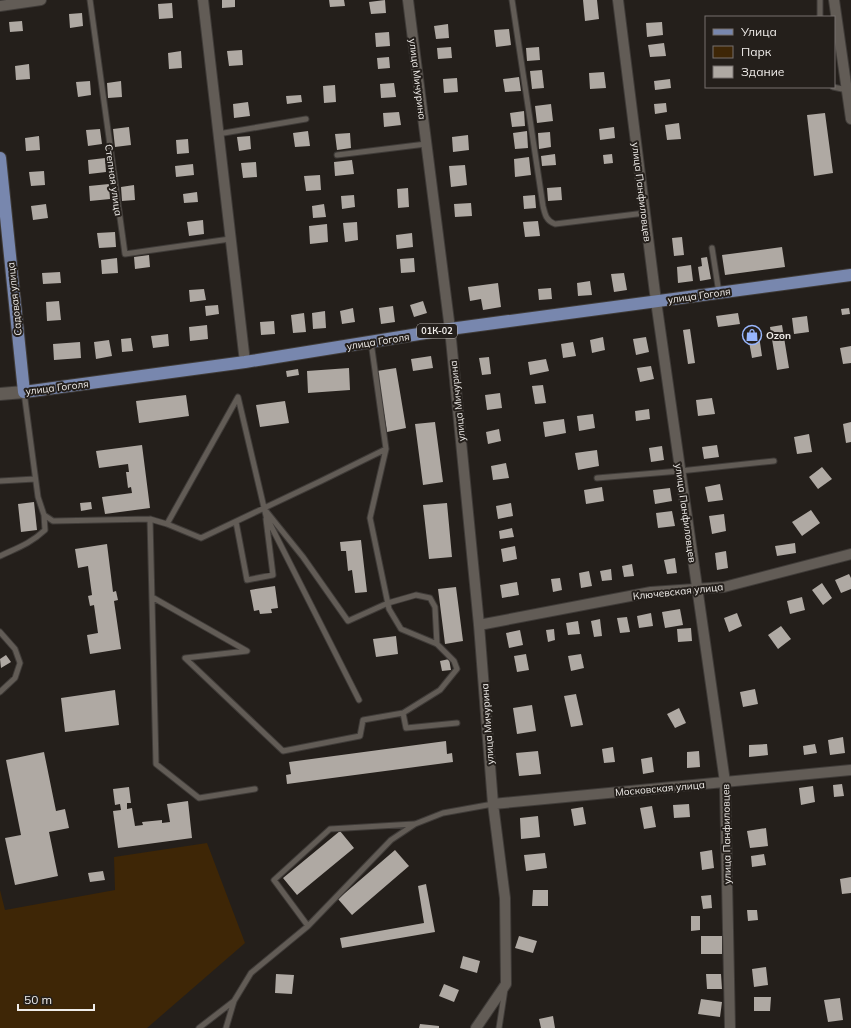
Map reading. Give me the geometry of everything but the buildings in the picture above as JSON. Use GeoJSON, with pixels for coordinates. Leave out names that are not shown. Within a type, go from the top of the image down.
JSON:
{"type":"FeatureCollection","features":[{"type":"Feature","properties":{"kind":"main road","name":"Садовая улица"},"geometry":{"type":"LineString","coordinates":[[0,159],[24,392]]}},
{"type":"Feature","properties":{"kind":"main road","name":"улица Гоголя"},"geometry":{"type":"LineString","coordinates":[[0,394],[245,362],[450,329],[851,275]]}},
{"type":"Feature","properties":{"kind":"street"},"geometry":{"type":"LineString","coordinates":[[0,6],[41,0]]}},
{"type":"Feature","properties":{"kind":"street"},"geometry":{"type":"LineString","coordinates":[[202,0],[245,362]]}},
{"type":"Feature","properties":{"kind":"street","name":"улица Мичурина"},"geometry":{"type":"LineString","coordinates":[[408,0],[450,329],[479,625],[493,804],[505,898],[506,984]]}},
{"type":"Feature","properties":{"kind":"street","name":"улица Панфиловцев"},"geometry":{"type":"LineString","coordinates":[[618,0],[656,301],[725,782],[730,1028]]}},
{"type":"Feature","properties":{"kind":"street"},"geometry":{"type":"LineString","coordinates":[[834,0],[851,119]]}},
{"type":"Feature","properties":{"kind":"street","name":"Ключевская улица"},"geometry":{"type":"LineString","coordinates":[[479,625],[651,592],[724,588],[851,554]]}},
{"type":"Feature","properties":{"kind":"street","name":"Московская улица"},"geometry":{"type":"LineString","coordinates":[[493,804],[851,770]]}},
{"type":"Feature","properties":{"kind":"street"},"geometry":{"type":"LineString","coordinates":[[476,1028],[506,984]]}},
{"type":"Feature","properties":{"kind":"lane","name":"Степная улица"},"geometry":{"type":"LineString","coordinates":[[90,0],[124,254],[230,239]]}},
{"type":"Feature","properties":{"kind":"lane"},"geometry":{"type":"LineString","coordinates":[[512,0],[543,206],[548,219],[551,223],[555,224],[645,213]]}},
{"type":"Feature","properties":{"kind":"lane"},"geometry":{"type":"LineString","coordinates":[[820,0],[820,16]]}},
{"type":"Feature","properties":{"kind":"lane"},"geometry":{"type":"LineString","coordinates":[[835,87],[847,90]]}},
{"type":"Feature","properties":{"kind":"lane"},"geometry":{"type":"LineString","coordinates":[[218,134],[306,119]]}},
{"type":"Feature","properties":{"kind":"lane"},"geometry":{"type":"LineString","coordinates":[[336,155],[426,144]]}},
{"type":"Feature","properties":{"kind":"lane"},"geometry":{"type":"LineString","coordinates":[[712,248],[719,293]]}},
{"type":"Feature","properties":{"kind":"lane"},"geometry":{"type":"LineString","coordinates":[[152,597],[247,651],[185,658],[283,751],[360,736],[363,720],[402,713],[440,690],[457,669],[454,661],[437,644],[401,629],[389,609],[370,518],[386,449],[371,342]]}},
{"type":"Feature","properties":{"kind":"lane"},"geometry":{"type":"LineString","coordinates":[[0,556],[35,540],[44,530],[44,514],[38,497],[35,479],[24,392]]}},
{"type":"Feature","properties":{"kind":"lane"},"geometry":{"type":"LineString","coordinates":[[167,524],[238,397],[266,516],[273,575],[247,580],[236,522]]}},
{"type":"Feature","properties":{"kind":"lane"},"geometry":{"type":"LineString","coordinates":[[44,514],[53,521],[150,519],[167,524],[201,538],[386,449]]}},
{"type":"Feature","properties":{"kind":"lane"},"geometry":{"type":"LineString","coordinates":[[597,478],[774,461]]}},
{"type":"Feature","properties":{"kind":"lane"},"geometry":{"type":"LineString","coordinates":[[0,482],[35,479]]}},
{"type":"Feature","properties":{"kind":"lane"},"geometry":{"type":"LineString","coordinates":[[264,508],[303,557],[348,621],[388,603],[416,595],[430,598],[435,607],[437,644]]}},
{"type":"Feature","properties":{"kind":"lane"},"geometry":{"type":"LineString","coordinates":[[266,516],[359,700]]}},
{"type":"Feature","properties":{"kind":"lane"},"geometry":{"type":"LineString","coordinates":[[150,519],[156,764],[199,798],[255,789]]}},
{"type":"Feature","properties":{"kind":"lane"},"geometry":{"type":"LineString","coordinates":[[0,632],[15,649],[20,663],[15,678],[0,692]]}},
{"type":"Feature","properties":{"kind":"lane"},"geometry":{"type":"LineString","coordinates":[[402,713],[406,728],[457,723]]}},
{"type":"Feature","properties":{"kind":"lane"},"geometry":{"type":"LineString","coordinates":[[226,1028],[234,1001],[251,973],[308,926],[391,840],[415,824],[443,813],[493,804]]}},
{"type":"Feature","properties":{"kind":"lane"},"geometry":{"type":"LineString","coordinates":[[308,926],[274,880],[330,829],[415,824]]}},
{"type":"Feature","properties":{"kind":"lane","name":"улица Мичурина"},"geometry":{"type":"LineString","coordinates":[[499,1028],[506,984]]}},
{"type":"Feature","properties":{"kind":"lane"},"geometry":{"type":"LineString","coordinates":[[199,1028],[234,1001]]}},
{"type":"Feature","properties":{"kind":"green space"},"geometry":{"type":"Polygon","coordinates":[[[207,843],[245,943],[147,1028],[0,1028],[0,890],[5,910],[115,890],[114,857],[207,843]]]}},
{"type":"Feature","properties":{"kind":"place","name":"Ozon"},"geometry":{"type":"Point","coordinates":[752,335]}}]}
